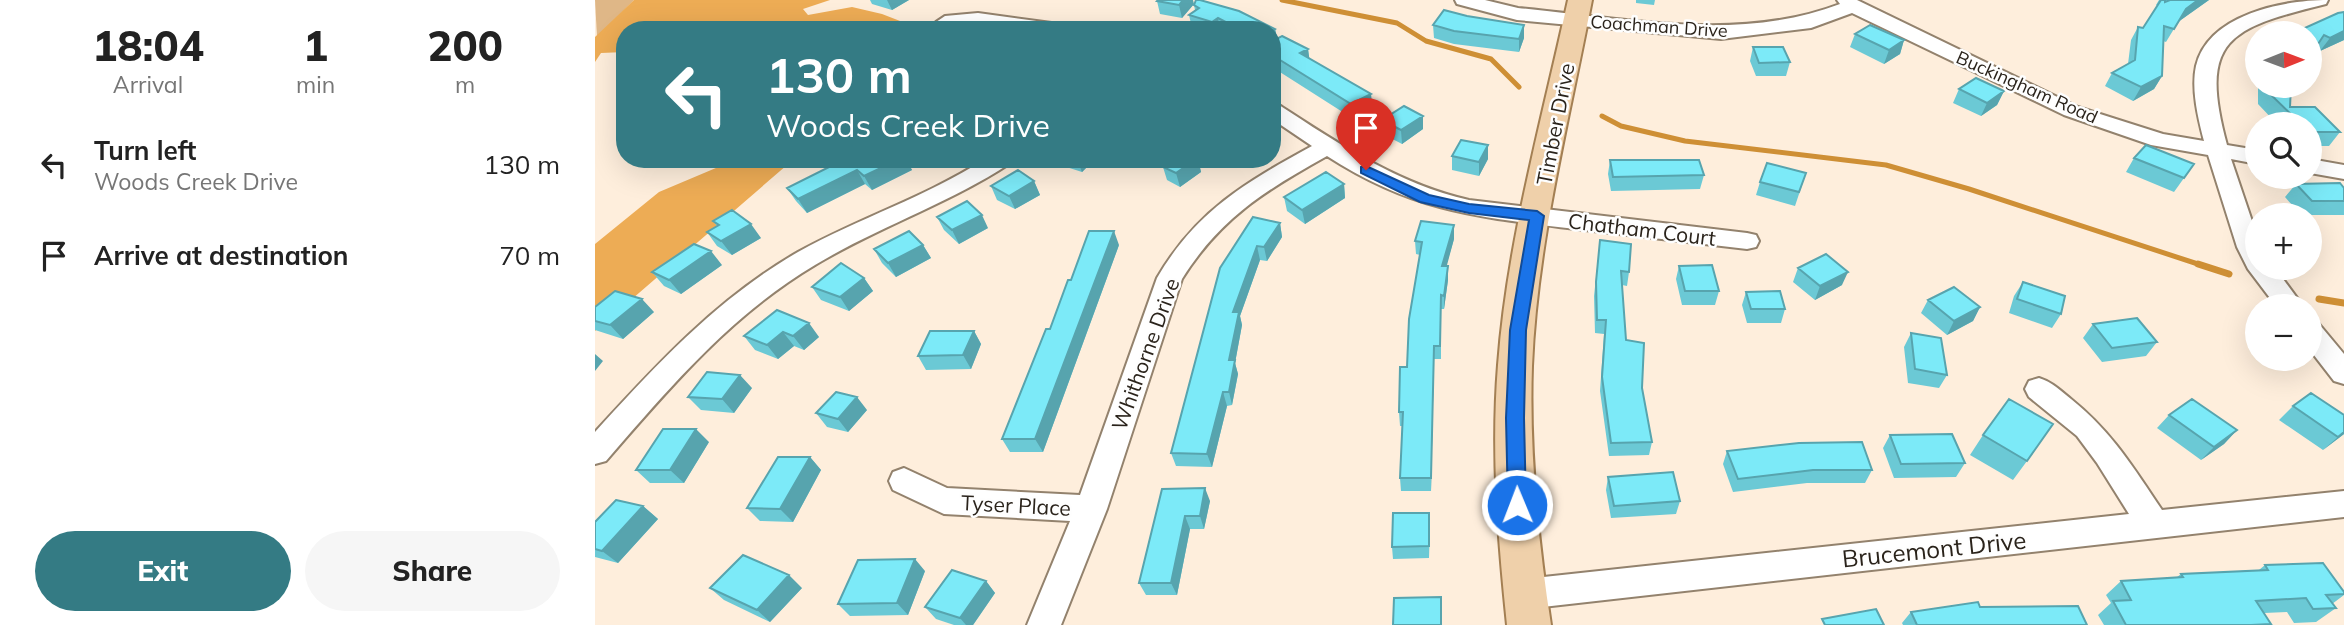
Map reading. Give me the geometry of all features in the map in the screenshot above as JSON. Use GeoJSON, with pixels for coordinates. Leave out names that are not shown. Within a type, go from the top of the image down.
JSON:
{"type":"FeatureCollection","features":[{"type":"Feature","properties":{"kind":"main road","name":"Timber Drive"},"geometry":{"type":"LineString","coordinates":[[1527,609],[1517,505],[1515,418],[1518,330],[1537,216],[1578,10]]}},
{"type":"Feature","properties":{"kind":"street","name":"Coachman Drive"},"geometry":{"type":"LineString","coordinates":[[1464,0],[1517,14],[1578,10],[1721,33],[1811,22],[1849,3]]}},
{"type":"Feature","properties":{"kind":"street"},"geometry":{"type":"LineString","coordinates":[[2245,234],[2234,207],[2218,150],[2208,105],[2205,68],[2216,45],[2244,23],[2266,14],[2319,0]]}},
{"type":"Feature","properties":{"kind":"street","name":"Buckingham Road"},"geometry":{"type":"LineString","coordinates":[[1849,3],[2071,111],[2159,140],[2245,155]]}},
{"type":"Feature","properties":{"kind":"street"},"geometry":{"type":"LineString","coordinates":[[956,21],[993,21]]}},
{"type":"Feature","properties":{"kind":"street","name":"Chatham Court"},"geometry":{"type":"LineString","coordinates":[[1281,115],[1381,180],[1425,199],[1469,208],[1747,241]]}},
{"type":"Feature","properties":{"kind":"street","name":"Whithorne Drive"},"geometry":{"type":"LineString","coordinates":[[1044,625],[1091,509],[1161,301],[1183,254],[1218,213],[1270,178],[1328,146]]}},
{"type":"Feature","properties":{"kind":"street"},"geometry":{"type":"LineString","coordinates":[[595,452],[688,348],[727,313],[771,281],[806,259],[986,168]]}},
{"type":"Feature","properties":{"kind":"street"},"geometry":{"type":"LineString","coordinates":[[2322,168],[2344,172]]}},
{"type":"Feature","properties":{"kind":"street"},"geometry":{"type":"LineString","coordinates":[[2270,280],[2281,294]]}},
{"type":"Feature","properties":{"kind":"street"},"geometry":{"type":"LineString","coordinates":[[2322,346],[2344,373]]}},
{"type":"Feature","properties":{"kind":"street"},"geometry":{"type":"LineString","coordinates":[[2039,389],[2087,428],[2108,454],[2154,525]]}},
{"type":"Feature","properties":{"kind":"street","name":"Tyser Place"},"geometry":{"type":"LineString","coordinates":[[904,481],[944,501],[1091,509]]}},
{"type":"Feature","properties":{"kind":"street","name":"Brucemont Drive"},"geometry":{"type":"LineString","coordinates":[[1527,609],[2154,525],[2344,505]]}},
{"type":"Feature","properties":{"kind":"shaded area"},"geometry":{"type":"Polygon","coordinates":[[[595,0],[634,0],[597,37],[595,0]]]}},
{"type":"Feature","properties":{"kind":"shaded area"},"geometry":{"type":"Polygon","coordinates":[[[634,0],[830,0],[803,9],[808,15],[852,7],[900,21],[616,21],[616,52],[601,53],[595,62],[595,37],[634,0]]]}},
{"type":"Feature","properties":{"kind":"shaded area"},"geometry":{"type":"Polygon","coordinates":[[[716,168],[784,168],[595,331],[595,244],[659,192],[716,168]]]}},
{"type":"Feature","properties":{"kind":"building"},"geometry":{"type":"Polygon","coordinates":[[[1158,0],[1183,0],[1179,5],[1158,0]]]}},
{"type":"Feature","properties":{"kind":"building"},"geometry":{"type":"Polygon","coordinates":[[[1196,0],[1200,0],[1239,11],[1259,21],[1224,21],[1218,18],[1209,21],[1189,15],[1199,8],[1194,5],[1196,0]]]}},
{"type":"Feature","properties":{"kind":"building"},"geometry":{"type":"Polygon","coordinates":[[[2161,0],[2198,0],[2186,9],[2174,29],[2164,26],[2162,76],[2141,87],[2112,73],[2135,60],[2138,27],[2143,28],[2161,0]]]}},
{"type":"Feature","properties":{"kind":"building"},"geometry":{"type":"Polygon","coordinates":[[[1444,10],[1524,25],[1519,39],[1454,31],[1433,25],[1444,10]]]}},
{"type":"Feature","properties":{"kind":"building"},"geometry":{"type":"Polygon","coordinates":[[[2344,12],[2344,31],[2330,38],[2324,35],[2322,38],[2320,21],[2344,12]]]}},
{"type":"Feature","properties":{"kind":"building"},"geometry":{"type":"Polygon","coordinates":[[[1870,25],[1904,40],[1889,50],[1855,34],[1870,25]]]}},
{"type":"Feature","properties":{"kind":"building"},"geometry":{"type":"Polygon","coordinates":[[[1281,36],[1308,49],[1300,53],[1371,94],[1351,104],[1281,61],[1281,36]]]}},
{"type":"Feature","properties":{"kind":"building"},"geometry":{"type":"Polygon","coordinates":[[[1753,47],[1783,47],[1790,62],[1759,63],[1753,47]]]}},
{"type":"Feature","properties":{"kind":"building"},"geometry":{"type":"Polygon","coordinates":[[[1976,78],[2004,91],[1987,103],[1959,89],[1976,78]]]}},
{"type":"Feature","properties":{"kind":"building"},"geometry":{"type":"Polygon","coordinates":[[[2274,98],[2290,98],[2290,107],[2315,107],[2320,112],[2289,112],[2274,98]]]}},
{"type":"Feature","properties":{"kind":"building"},"geometry":{"type":"Polygon","coordinates":[[[1404,106],[1423,116],[1401,130],[1382,120],[1404,106]]]}},
{"type":"Feature","properties":{"kind":"building"},"geometry":{"type":"Polygon","coordinates":[[[2322,114],[2340,132],[2322,132],[2322,114]]]}},
{"type":"Feature","properties":{"kind":"building"},"geometry":{"type":"Polygon","coordinates":[[[1461,140],[1488,145],[1479,162],[1452,156],[1461,140]]]}},
{"type":"Feature","properties":{"kind":"building"},"geometry":{"type":"Polygon","coordinates":[[[2146,145],[2194,164],[2184,178],[2134,158],[2146,145]]]}},
{"type":"Feature","properties":{"kind":"building"},"geometry":{"type":"Polygon","coordinates":[[[1610,160],[1699,160],[1704,175],[1613,177],[1610,160]]]}},
{"type":"Feature","properties":{"kind":"building"},"geometry":{"type":"Polygon","coordinates":[[[1767,163],[1806,173],[1799,192],[1760,182],[1767,163]]]}},
{"type":"Feature","properties":{"kind":"building"},"geometry":{"type":"Polygon","coordinates":[[[827,168],[881,168],[864,176],[857,170],[798,199],[787,188],[827,168]]]}},
{"type":"Feature","properties":{"kind":"building"},"geometry":{"type":"Polygon","coordinates":[[[1165,168],[1183,168],[1176,173],[1165,168]]]}},
{"type":"Feature","properties":{"kind":"building"},"geometry":{"type":"Polygon","coordinates":[[[1018,170],[1034,181],[1009,196],[991,186],[1018,170]]]}},
{"type":"Feature","properties":{"kind":"building"},"geometry":{"type":"Polygon","coordinates":[[[1326,172],[1344,184],[1302,210],[1284,197],[1326,172]]]}},
{"type":"Feature","properties":{"kind":"building"},"geometry":{"type":"Polygon","coordinates":[[[2322,183],[2340,183],[2344,188],[2344,201],[2312,201],[2301,189],[2322,189],[2322,183]]]}},
{"type":"Feature","properties":{"kind":"building"},"geometry":{"type":"Polygon","coordinates":[[[967,201],[982,215],[952,230],[937,217],[967,201]]]}},
{"type":"Feature","properties":{"kind":"building"},"geometry":{"type":"Polygon","coordinates":[[[732,210],[751,224],[721,241],[707,232],[719,225],[713,221],[732,210]]]}},
{"type":"Feature","properties":{"kind":"building"},"geometry":{"type":"Polygon","coordinates":[[[1253,217],[1280,223],[1264,247],[1257,246],[1233,312],[1239,312],[1229,360],[1235,360],[1229,392],[1223,392],[1207,454],[1171,453],[1220,268],[1253,217]]]}},
{"type":"Feature","properties":{"kind":"building"},"geometry":{"type":"Polygon","coordinates":[[[1421,221],[1454,225],[1442,266],[1448,266],[1444,296],[1441,295],[1440,346],[1434,346],[1431,478],[1400,478],[1403,412],[1399,412],[1400,367],[1407,367],[1409,319],[1422,242],[1415,241],[1421,221]]]}},
{"type":"Feature","properties":{"kind":"building"},"geometry":{"type":"Polygon","coordinates":[[[909,231],[923,245],[888,263],[874,249],[909,231]]]}},
{"type":"Feature","properties":{"kind":"building"},"geometry":{"type":"Polygon","coordinates":[[[1089,231],[1114,231],[1035,439],[1002,439],[1046,329],[1050,329],[1068,280],[1071,280],[1089,231]]]}},
{"type":"Feature","properties":{"kind":"building"},"geometry":{"type":"Polygon","coordinates":[[[1600,240],[1631,244],[1629,272],[1621,271],[1626,340],[1644,343],[1642,388],[1652,442],[1611,443],[1602,377],[1606,320],[1597,320],[1596,282],[1600,240]]]}},
{"type":"Feature","properties":{"kind":"building"},"geometry":{"type":"Polygon","coordinates":[[[694,244],[711,251],[669,280],[652,272],[694,244]]]}},
{"type":"Feature","properties":{"kind":"building"},"geometry":{"type":"Polygon","coordinates":[[[1826,254],[1848,272],[1820,286],[1798,268],[1826,254]]]}},
{"type":"Feature","properties":{"kind":"building"},"geometry":{"type":"Polygon","coordinates":[[[841,263],[864,278],[840,297],[812,287],[841,263]]]}},
{"type":"Feature","properties":{"kind":"building"},"geometry":{"type":"Polygon","coordinates":[[[1712,265],[1719,291],[1685,291],[1679,266],[1712,265]]]}},
{"type":"Feature","properties":{"kind":"building"},"geometry":{"type":"Polygon","coordinates":[[[2023,282],[2065,296],[2061,314],[2017,299],[2023,282]]]}},
{"type":"Feature","properties":{"kind":"building"},"geometry":{"type":"Polygon","coordinates":[[[1954,287],[1980,307],[1954,321],[1928,300],[1954,287]]]}},
{"type":"Feature","properties":{"kind":"building"},"geometry":{"type":"Polygon","coordinates":[[[615,291],[642,299],[610,325],[595,321],[595,307],[615,291]]]}},
{"type":"Feature","properties":{"kind":"building"},"geometry":{"type":"Polygon","coordinates":[[[1780,291],[1785,309],[1751,309],[1746,292],[1780,291]]]}},
{"type":"Feature","properties":{"kind":"building"},"geometry":{"type":"Polygon","coordinates":[[[777,310],[809,323],[793,336],[783,332],[767,345],[744,336],[777,310]]]}},
{"type":"Feature","properties":{"kind":"building"},"geometry":{"type":"Polygon","coordinates":[[[2137,318],[2157,342],[2112,348],[2093,324],[2137,318]]]}},
{"type":"Feature","properties":{"kind":"building"},"geometry":{"type":"Polygon","coordinates":[[[930,331],[974,331],[963,355],[918,356],[930,331]]]}},
{"type":"Feature","properties":{"kind":"building"},"geometry":{"type":"Polygon","coordinates":[[[1911,333],[1941,338],[1947,375],[1915,369],[1911,333]]]}},
{"type":"Feature","properties":{"kind":"building"},"geometry":{"type":"Polygon","coordinates":[[[707,372],[740,375],[722,399],[688,397],[707,372]]]}},
{"type":"Feature","properties":{"kind":"building"},"geometry":{"type":"Polygon","coordinates":[[[836,392],[857,397],[838,419],[816,413],[836,392]]]}},
{"type":"Feature","properties":{"kind":"building"},"geometry":{"type":"Polygon","coordinates":[[[2311,393],[2344,415],[2344,432],[2338,437],[2293,406],[2311,393]]]}},
{"type":"Feature","properties":{"kind":"building"},"geometry":{"type":"Polygon","coordinates":[[[2009,399],[2053,424],[2027,461],[1983,435],[2009,399]]]}},
{"type":"Feature","properties":{"kind":"building"},"geometry":{"type":"Polygon","coordinates":[[[2192,399],[2237,430],[2214,447],[2169,415],[2192,399]]]}},
{"type":"Feature","properties":{"kind":"building"},"geometry":{"type":"Polygon","coordinates":[[[663,429],[696,429],[670,470],[636,470],[663,429]]]}},
{"type":"Feature","properties":{"kind":"building"},"geometry":{"type":"Polygon","coordinates":[[[1952,434],[1965,463],[1901,464],[1890,435],[1952,434]]]}},
{"type":"Feature","properties":{"kind":"building"},"geometry":{"type":"Polygon","coordinates":[[[1862,442],[1872,470],[1813,470],[1738,479],[1727,451],[1799,443],[1862,442]]]}},
{"type":"Feature","properties":{"kind":"building"},"geometry":{"type":"Polygon","coordinates":[[[778,457],[810,457],[780,509],[747,508],[778,457]]]}},
{"type":"Feature","properties":{"kind":"building"},"geometry":{"type":"Polygon","coordinates":[[[1673,472],[1680,501],[1614,506],[1608,477],[1673,472]]]}},
{"type":"Feature","properties":{"kind":"building"},"geometry":{"type":"Polygon","coordinates":[[[1205,488],[1200,516],[1185,516],[1171,583],[1139,583],[1162,489],[1205,488]]]}},
{"type":"Feature","properties":{"kind":"building"},"geometry":{"type":"Polygon","coordinates":[[[616,500],[643,506],[602,551],[595,549],[595,522],[616,500]]]}},
{"type":"Feature","properties":{"kind":"building"},"geometry":{"type":"Polygon","coordinates":[[[1393,513],[1429,513],[1429,546],[1392,547],[1393,513]]]}},
{"type":"Feature","properties":{"kind":"building"},"geometry":{"type":"Polygon","coordinates":[[[743,555],[789,575],[757,610],[710,588],[743,555]]]}},
{"type":"Feature","properties":{"kind":"building"},"geometry":{"type":"Polygon","coordinates":[[[915,559],[897,603],[838,604],[858,560],[915,559]]]}},
{"type":"Feature","properties":{"kind":"building"},"geometry":{"type":"Polygon","coordinates":[[[2323,563],[2344,592],[2326,595],[2336,608],[2313,609],[2306,598],[2256,601],[2271,624],[2126,625],[2113,601],[2131,600],[2121,581],[2183,577],[2181,574],[2268,570],[2265,565],[2323,563]]]}},
{"type":"Feature","properties":{"kind":"building"},"geometry":{"type":"Polygon","coordinates":[[[952,570],[986,581],[960,618],[925,607],[952,570]]]}},
{"type":"Feature","properties":{"kind":"building"},"geometry":{"type":"Polygon","coordinates":[[[1441,597],[1441,625],[1393,625],[1394,598],[1441,597]]]}},
{"type":"Feature","properties":{"kind":"building"},"geometry":{"type":"Polygon","coordinates":[[[1978,602],[1980,607],[2078,606],[2087,625],[1917,625],[1911,612],[1978,602]]]}},
{"type":"Feature","properties":{"kind":"building"},"geometry":{"type":"Polygon","coordinates":[[[1876,609],[1884,625],[1825,625],[1822,619],[1876,609]]]}},
{"type":"Feature","properties":{"kind":"waterway"},"geometry":{"type":"LineString","coordinates":[[1282,0],[1397,23],[1426,41],[1491,59],[1519,87]]}},
{"type":"Feature","properties":{"kind":"waterway"},"geometry":{"type":"LineString","coordinates":[[1602,116],[1621,126],[1685,141],[1886,165],[1969,189],[2204,266]]}},
{"type":"Feature","properties":{"kind":"waterway"},"geometry":{"type":"LineString","coordinates":[[2198,264],[2229,274]]}},
{"type":"Feature","properties":{"kind":"waterway"},"geometry":{"type":"LineString","coordinates":[[2322,299],[2344,303]]}},
{"type":"Feature","properties":{"kind":"route"},"geometry":{"type":"LineString","coordinates":[[1366,170],[1402,190],[1447,205],[1537,216],[1518,330],[1515,418],[1517,505]]}}]}
